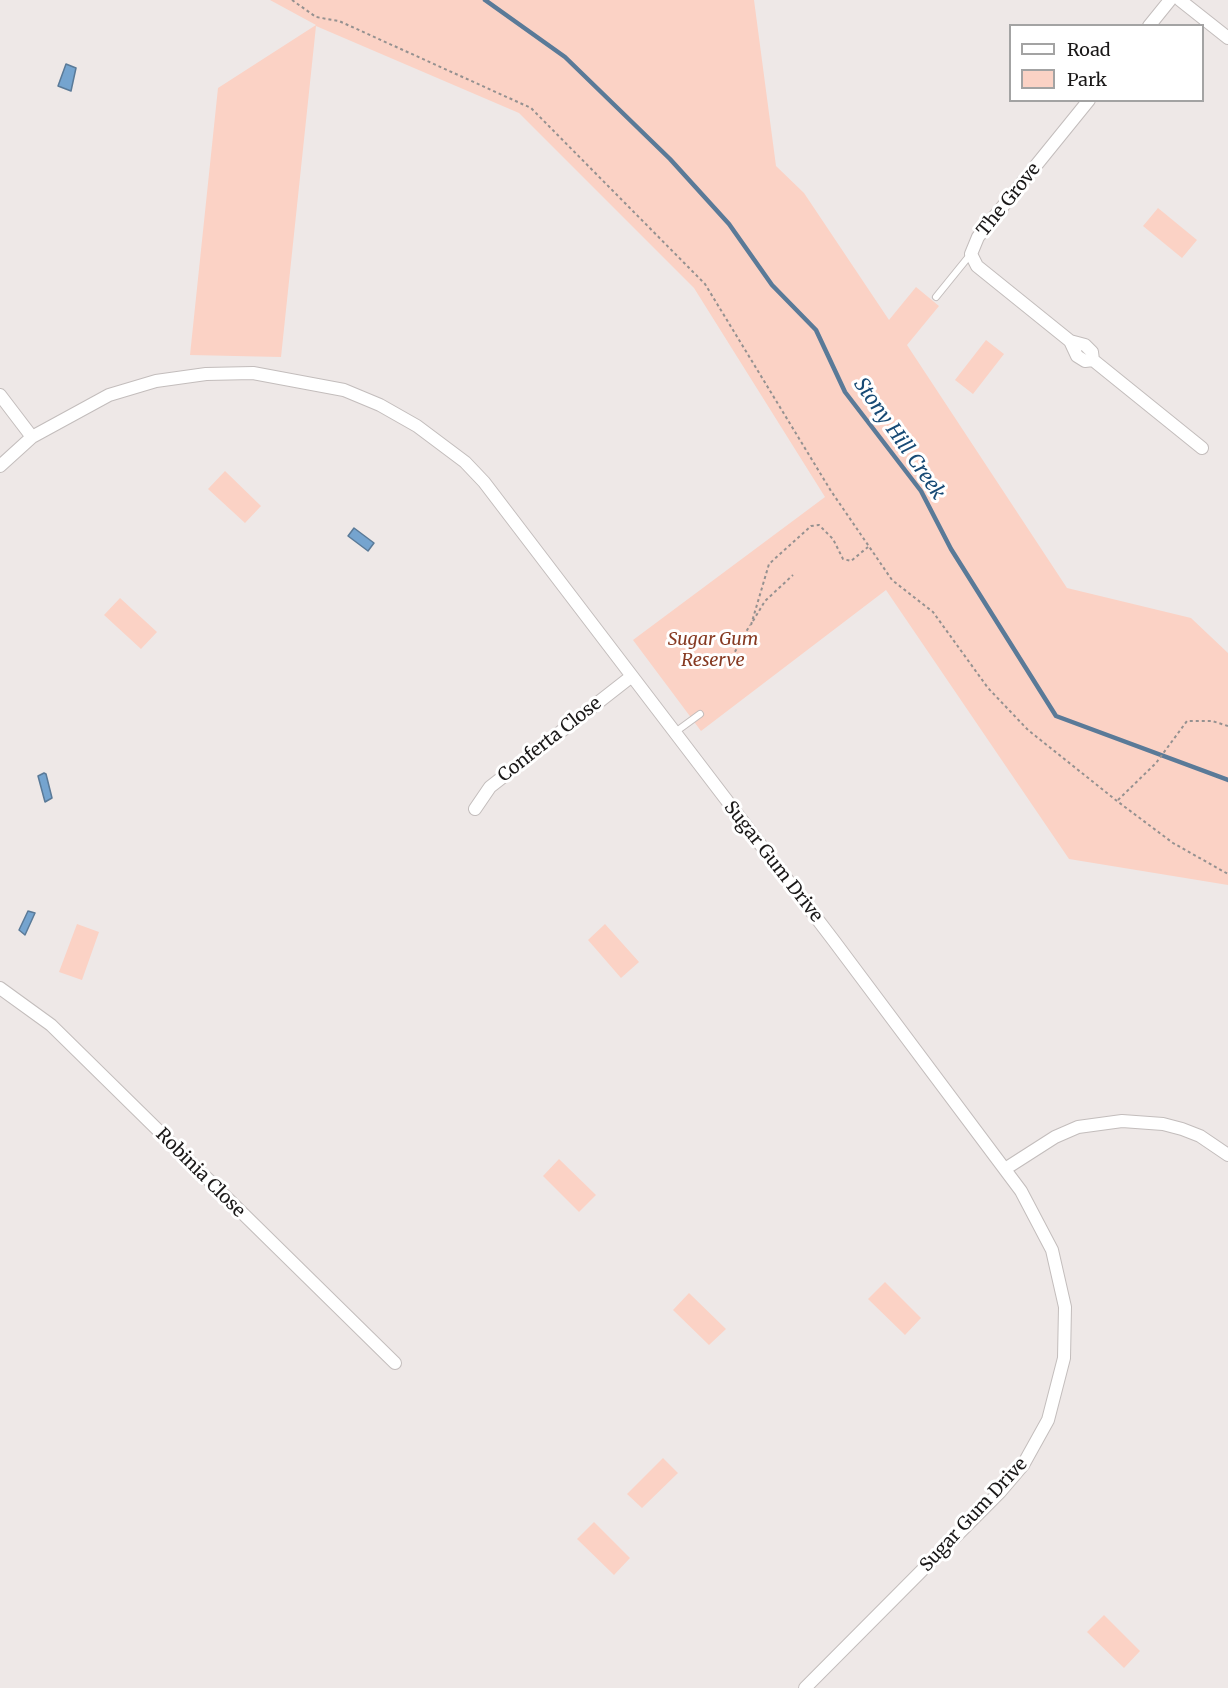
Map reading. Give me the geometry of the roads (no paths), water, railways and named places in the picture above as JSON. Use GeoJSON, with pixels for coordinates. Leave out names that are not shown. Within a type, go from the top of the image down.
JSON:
{"type":"FeatureCollection","features":[{"type":"Feature","properties":{"kind":"street"},"geometry":{"type":"LineString","coordinates":[[1151,24],[1170,0]]}},
{"type":"Feature","properties":{"kind":"street"},"geometry":{"type":"LineString","coordinates":[[1180,0],[1228,38]]}},
{"type":"Feature","properties":{"kind":"street","name":"The Grove"},"geometry":{"type":"LineString","coordinates":[[1087,102],[978,237],[971,254],[977,266],[1070,341],[1077,356],[1085,361],[1093,360],[1202,448]]}},
{"type":"Feature","properties":{"kind":"street","name":"Sugar Gum Drive"},"geometry":{"type":"LineString","coordinates":[[0,466],[32,437],[109,395],[156,381],[206,374],[252,373],[344,390],[380,405],[417,426],[465,462],[501,504],[1005,1169],[1044,1233],[1062,1287],[1065,1347],[1058,1388],[1048,1420],[1023,1465],[1000,1492],[805,1688]]}},
{"type":"Feature","properties":{"kind":"street"},"geometry":{"type":"LineString","coordinates":[[0,395],[32,437]]}},
{"type":"Feature","properties":{"kind":"street","name":"Conferta Close"},"geometry":{"type":"LineString","coordinates":[[475,809],[490,787],[632,676]]}},
{"type":"Feature","properties":{"kind":"street","name":"Robinia Close"},"geometry":{"type":"LineString","coordinates":[[0,988],[51,1025],[395,1363]]}},
{"type":"Feature","properties":{"kind":"street"},"geometry":{"type":"LineString","coordinates":[[1005,1169],[1055,1137],[1078,1127],[1122,1121],[1163,1124],[1182,1129],[1200,1136],[1228,1155]]}},
{"type":"Feature","properties":{"kind":"lane"},"geometry":{"type":"LineString","coordinates":[[936,297],[971,254]]}},
{"type":"Feature","properties":{"kind":"lane"},"geometry":{"type":"LineString","coordinates":[[674,733],[700,714]]}},
{"type":"Feature","properties":{"kind":"water"},"geometry":{"type":"Polygon","coordinates":[[[66,64],[76,68],[71,91],[58,86],[66,64]]]}},
{"type":"Feature","properties":{"kind":"water"},"geometry":{"type":"Polygon","coordinates":[[[354,528],[374,543],[368,551],[348,536],[354,528]]]}},
{"type":"Feature","properties":{"kind":"water"},"geometry":{"type":"Polygon","coordinates":[[[44,773],[52,798],[45,802],[38,776],[44,773]]]}},
{"type":"Feature","properties":{"kind":"water"},"geometry":{"type":"Polygon","coordinates":[[[28,911],[35,913],[25,935],[19,930],[28,911]]]}},
{"type":"Feature","properties":{"kind":"waterway","name":"Stony Hill Creek"},"geometry":{"type":"LineString","coordinates":[[485,0],[565,57],[670,159],[729,224],[772,285],[816,330],[845,392],[921,491],[951,549],[1056,716],[1228,780]]}},
{"type":"Feature","properties":{"kind":"park label","name":"Sugar Gum Reserve"},"geometry":{"type":"Point","coordinates":[713,650]}}]}
